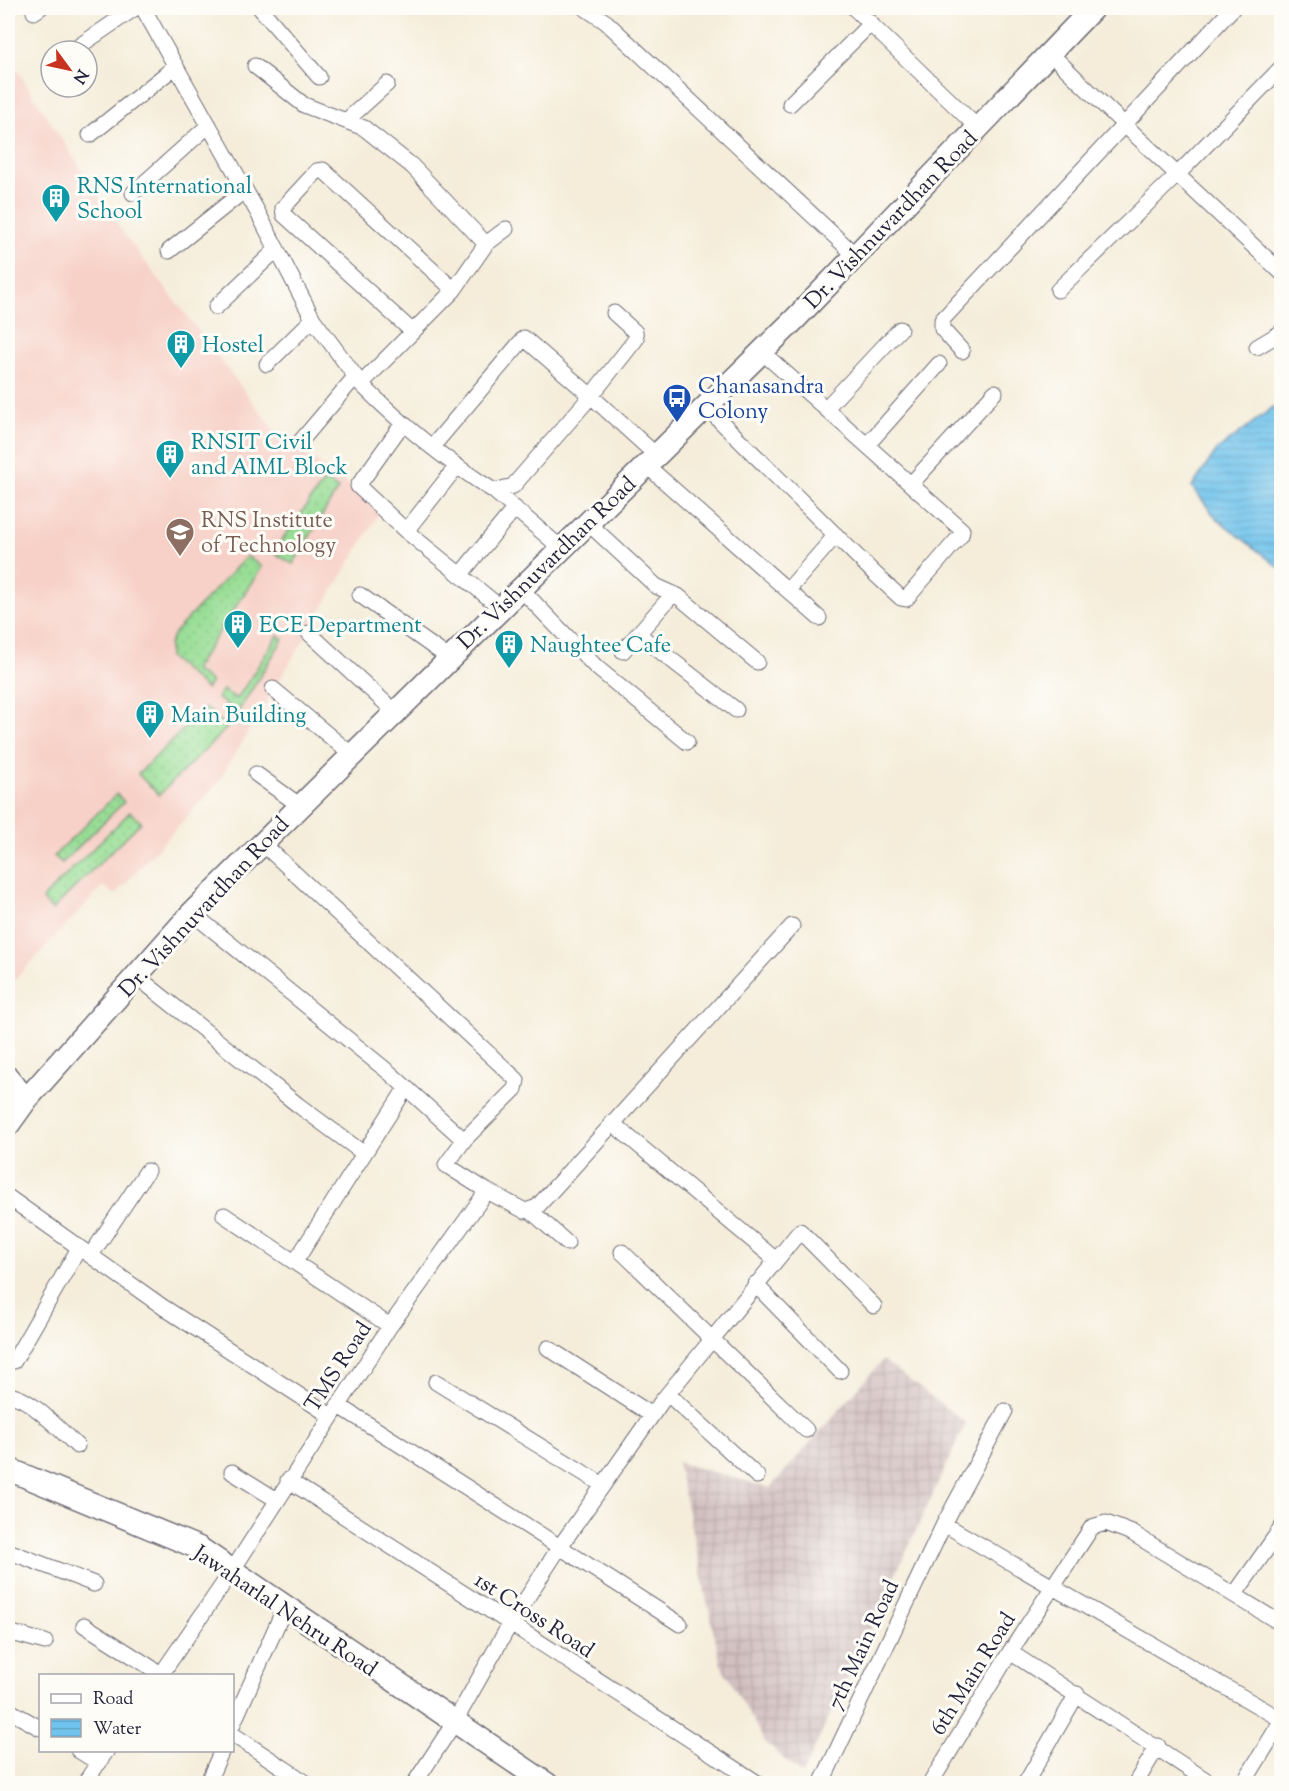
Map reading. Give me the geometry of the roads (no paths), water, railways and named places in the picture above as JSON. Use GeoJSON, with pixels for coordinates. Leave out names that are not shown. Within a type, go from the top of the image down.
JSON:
{"type":"FeatureCollection","features":[{"type":"Feature","properties":{"kind":"main road","name":"Dr. Vishnuvardhan Road"},"geometry":{"type":"LineString","coordinates":[[8,1125],[26,1100],[192,913],[298,805],[762,352],[1093,8]]}},
{"type":"Feature","properties":{"kind":"main road"},"geometry":{"type":"LineString","coordinates":[[8,1078],[26,1100]]}},
{"type":"Feature","properties":{"kind":"main road","name":"Jawaharlal Nehru Road"},"geometry":{"type":"LineString","coordinates":[[8,1469],[199,1548],[547,1784]]}},
{"type":"Feature","properties":{"kind":"street"},"geometry":{"type":"LineString","coordinates":[[90,39],[135,8]]}},
{"type":"Feature","properties":{"kind":"street"},"geometry":{"type":"LineString","coordinates":[[143,8],[314,319],[358,381],[432,447],[494,491],[561,548]]}},
{"type":"Feature","properties":{"kind":"street"},"geometry":{"type":"LineString","coordinates":[[260,8],[319,77]]}},
{"type":"Feature","properties":{"kind":"street"},"geometry":{"type":"LineString","coordinates":[[585,8],[615,30],[856,256]]}},
{"type":"Feature","properties":{"kind":"street"},"geometry":{"type":"LineString","coordinates":[[854,8],[978,128]]}},
{"type":"Feature","properties":{"kind":"street"},"geometry":{"type":"LineString","coordinates":[[962,351],[942,329],[942,320],[992,263],[1124,126],[1233,8]]}},
{"type":"Feature","properties":{"kind":"street"},"geometry":{"type":"LineString","coordinates":[[790,104],[871,24]]}},
{"type":"Feature","properties":{"kind":"street"},"geometry":{"type":"LineString","coordinates":[[1050,52],[1124,126],[1278,265]]}},
{"type":"Feature","properties":{"kind":"street"},"geometry":{"type":"LineString","coordinates":[[90,135],[176,66]]}},
{"type":"Feature","properties":{"kind":"street"},"geometry":{"type":"LineString","coordinates":[[255,66],[304,105],[364,128],[412,166],[486,243]]}},
{"type":"Feature","properties":{"kind":"street"},"geometry":{"type":"LineString","coordinates":[[1058,290],[1178,174],[1281,67]]}},
{"type":"Feature","properties":{"kind":"street"},"geometry":{"type":"LineString","coordinates":[[347,120],[387,84]]}},
{"type":"Feature","properties":{"kind":"street"},"geometry":{"type":"LineString","coordinates":[[133,193],[209,125]]}},
{"type":"Feature","properties":{"kind":"street"},"geometry":{"type":"LineString","coordinates":[[413,332],[284,215],[284,208],[317,171],[322,170],[454,290]]}},
{"type":"Feature","properties":{"kind":"street"},"geometry":{"type":"LineString","coordinates":[[169,251],[245,190]]}},
{"type":"Feature","properties":{"kind":"street"},"geometry":{"type":"LineString","coordinates":[[300,442],[358,381],[413,332],[454,290],[486,243],[506,229]]}},
{"type":"Feature","properties":{"kind":"street"},"geometry":{"type":"LineString","coordinates":[[216,307],[277,249]]}},
{"type":"Feature","properties":{"kind":"street"},"geometry":{"type":"LineString","coordinates":[[494,491],[513,486],[591,396],[636,339],[635,332],[614,313]]}},
{"type":"Feature","properties":{"kind":"street"},"geometry":{"type":"LineString","coordinates":[[267,364],[314,319]]}},
{"type":"Feature","properties":{"kind":"street"},"geometry":{"type":"LineString","coordinates":[[826,408],[900,329]]}},
{"type":"Feature","properties":{"kind":"street"},"geometry":{"type":"LineString","coordinates":[[1257,347],[1281,332]]}},
{"type":"Feature","properties":{"kind":"street"},"geometry":{"type":"LineString","coordinates":[[432,447],[524,338],[591,396],[651,460],[819,618]]}},
{"type":"Feature","properties":{"kind":"street"},"geometry":{"type":"LineString","coordinates":[[705,407],[901,598],[906,598],[963,532],[762,352]]}},
{"type":"Feature","properties":{"kind":"street"},"geometry":{"type":"LineString","coordinates":[[867,445],[939,364]]}},
{"type":"Feature","properties":{"kind":"street"},"geometry":{"type":"LineString","coordinates":[[911,484],[995,392]]}},
{"type":"Feature","properties":{"kind":"street"},"geometry":{"type":"LineString","coordinates":[[403,423],[358,486],[406,531],[500,607]]}},
{"type":"Feature","properties":{"kind":"street"},"geometry":{"type":"LineString","coordinates":[[406,531],[457,466]]}},
{"type":"Feature","properties":{"kind":"street"},"geometry":{"type":"LineString","coordinates":[[460,575],[515,508]]}},
{"type":"Feature","properties":{"kind":"street"},"geometry":{"type":"LineString","coordinates":[[587,522],[656,586],[673,594],[757,662]]}},
{"type":"Feature","properties":{"kind":"street"},"geometry":{"type":"LineString","coordinates":[[788,590],[836,535]]}},
{"type":"Feature","properties":{"kind":"street"},"geometry":{"type":"LineString","coordinates":[[520,588],[596,667],[687,742]]}},
{"type":"Feature","properties":{"kind":"street"},"geometry":{"type":"LineString","coordinates":[[623,651],[673,594]]}},
{"type":"Feature","properties":{"kind":"street"},"geometry":{"type":"LineString","coordinates":[[360,595],[449,658]]}},
{"type":"Feature","properties":{"kind":"street"},"geometry":{"type":"LineString","coordinates":[[309,633],[394,711]]}},
{"type":"Feature","properties":{"kind":"street"},"geometry":{"type":"LineString","coordinates":[[638,634],[736,710]]}},
{"type":"Feature","properties":{"kind":"street"},"geometry":{"type":"LineString","coordinates":[[273,689],[351,754]]}},
{"type":"Feature","properties":{"kind":"street"},"geometry":{"type":"LineString","coordinates":[[256,774],[298,805]]}},
{"type":"Feature","properties":{"kind":"street"},"geometry":{"type":"LineString","coordinates":[[261,842],[517,1080],[515,1089],[464,1140],[446,1165],[487,1191],[525,1211],[531,1211],[567,1243]]}},
{"type":"Feature","properties":{"kind":"street"},"geometry":{"type":"LineString","coordinates":[[192,913],[406,1088],[464,1140]]}},
{"type":"Feature","properties":{"kind":"street"},"geometry":{"type":"LineString","coordinates":[[531,1211],[792,926]]}},
{"type":"Feature","properties":{"kind":"street"},"geometry":{"type":"LineString","coordinates":[[135,975],[298,1105],[363,1153]]}},
{"type":"Feature","properties":{"kind":"street"},"geometry":{"type":"LineString","coordinates":[[294,1262],[406,1088]]}},
{"type":"Feature","properties":{"kind":"street"},"geometry":{"type":"LineString","coordinates":[[612,1123],[776,1260]]}},
{"type":"Feature","properties":{"kind":"street"},"geometry":{"type":"LineString","coordinates":[[14,1361],[85,1252],[147,1171]]}},
{"type":"Feature","properties":{"kind":"street","name":"TMS Road"},"geometry":{"type":"LineString","coordinates":[[162,1674],[232,1571],[288,1480],[390,1326],[487,1191]]}},
{"type":"Feature","properties":{"kind":"street"},"geometry":{"type":"LineString","coordinates":[[8,1197],[162,1307],[335,1410],[681,1624]]}},
{"type":"Feature","properties":{"kind":"street"},"geometry":{"type":"LineString","coordinates":[[224,1215],[390,1326]]}},
{"type":"Feature","properties":{"kind":"street"},"geometry":{"type":"LineString","coordinates":[[414,1784],[454,1723],[510,1624],[559,1548],[652,1415],[755,1284],[800,1231],[874,1306]]}},
{"type":"Feature","properties":{"kind":"street"},"geometry":{"type":"LineString","coordinates":[[622,1252],[806,1430]]}},
{"type":"Feature","properties":{"kind":"street"},"geometry":{"type":"LineString","coordinates":[[755,1284],[840,1371]]}},
{"type":"Feature","properties":{"kind":"street"},"geometry":{"type":"LineString","coordinates":[[548,1348],[652,1415]]}},
{"type":"Feature","properties":{"kind":"street"},"geometry":{"type":"LineString","coordinates":[[436,1382],[603,1485]]}},
{"type":"Feature","properties":{"kind":"street"},"geometry":{"type":"LineString","coordinates":[[8,1396],[13,1395],[26,1402],[77,1446]]}},
{"type":"Feature","properties":{"kind":"street"},"geometry":{"type":"LineString","coordinates":[[669,1395],[758,1476]]}},
{"type":"Feature","properties":{"kind":"street","name":"7th Main Road"},"geometry":{"type":"LineString","coordinates":[[821,1784],[944,1524],[1005,1411]]}},
{"type":"Feature","properties":{"kind":"street"},"geometry":{"type":"LineString","coordinates":[[232,1472],[276,1500]]}},
{"type":"Feature","properties":{"kind":"street","name":"1st Cross Road"},"geometry":{"type":"LineString","coordinates":[[288,1480],[759,1784]]}},
{"type":"Feature","properties":{"kind":"street","name":"6th Main Road"},"geometry":{"type":"LineString","coordinates":[[930,1784],[1010,1652],[1092,1527],[1106,1523],[1132,1533],[1281,1624]]}},
{"type":"Feature","properties":{"kind":"street"},"geometry":{"type":"LineString","coordinates":[[944,1524],[1281,1720],[1243,1784]]}},
{"type":"Feature","properties":{"kind":"street"},"geometry":{"type":"LineString","coordinates":[[1235,1594],[1281,1527]]}},
{"type":"Feature","properties":{"kind":"street"},"geometry":{"type":"LineString","coordinates":[[8,1551],[94,1584]]}},
{"type":"Feature","properties":{"kind":"street"},"geometry":{"type":"LineString","coordinates":[[234,1722],[285,1607]]}},
{"type":"Feature","properties":{"kind":"street"},"geometry":{"type":"LineString","coordinates":[[84,1625],[159,1674]]}},
{"type":"Feature","properties":{"kind":"street"},"geometry":{"type":"LineString","coordinates":[[8,1632],[45,1642]]}},
{"type":"Feature","properties":{"kind":"street"},"geometry":{"type":"LineString","coordinates":[[1010,1652],[1158,1746],[1212,1784]]}},
{"type":"Feature","properties":{"kind":"street"},"geometry":{"type":"LineString","coordinates":[[1025,1784],[1077,1694]]}},
{"type":"Feature","properties":{"kind":"street"},"geometry":{"type":"LineString","coordinates":[[8,1710],[39,1727]]}},
{"type":"Feature","properties":{"kind":"street"},"geometry":{"type":"LineString","coordinates":[[234,1735],[308,1784]]}},
{"type":"Feature","properties":{"kind":"street"},"geometry":{"type":"LineString","coordinates":[[1135,1784],[1158,1746]]}},
{"type":"Feature","properties":{"kind":"street"},"geometry":{"type":"LineString","coordinates":[[84,1784],[103,1757],[85,1752]]}},
{"type":"Feature","properties":{"kind":"street"},"geometry":{"type":"LineString","coordinates":[[207,1784],[221,1752]]}},
{"type":"Feature","properties":{"kind":"water"},"geometry":{"type":"Polygon","coordinates":[[[1281,401],[1281,569],[1216,518],[1192,487],[1216,451],[1281,401]]]}},
{"type":"Feature","properties":{"kind":"place","name":"RNS International School"},"geometry":{"type":"Point","coordinates":[56,224]}},
{"type":"Feature","properties":{"kind":"place","name":"Hostel"},"geometry":{"type":"Point","coordinates":[181,370]}},
{"type":"Feature","properties":{"kind":"place","name":"Chanasandra Colony"},"geometry":{"type":"Point","coordinates":[677,424]}},
{"type":"Feature","properties":{"kind":"place","name":"RNSIT Civil and AIML Block"},"geometry":{"type":"Point","coordinates":[170,480]}},
{"type":"Feature","properties":{"kind":"place","name":"RNS Institute of Technology"},"geometry":{"type":"Point","coordinates":[180,558]}},
{"type":"Feature","properties":{"kind":"place","name":"ECE Department"},"geometry":{"type":"Point","coordinates":[238,650]}},
{"type":"Feature","properties":{"kind":"place","name":"Naughtee Cafe"},"geometry":{"type":"Point","coordinates":[509,670]}},
{"type":"Feature","properties":{"kind":"place","name":"Main Building"},"geometry":{"type":"Point","coordinates":[150,740]}}]}
